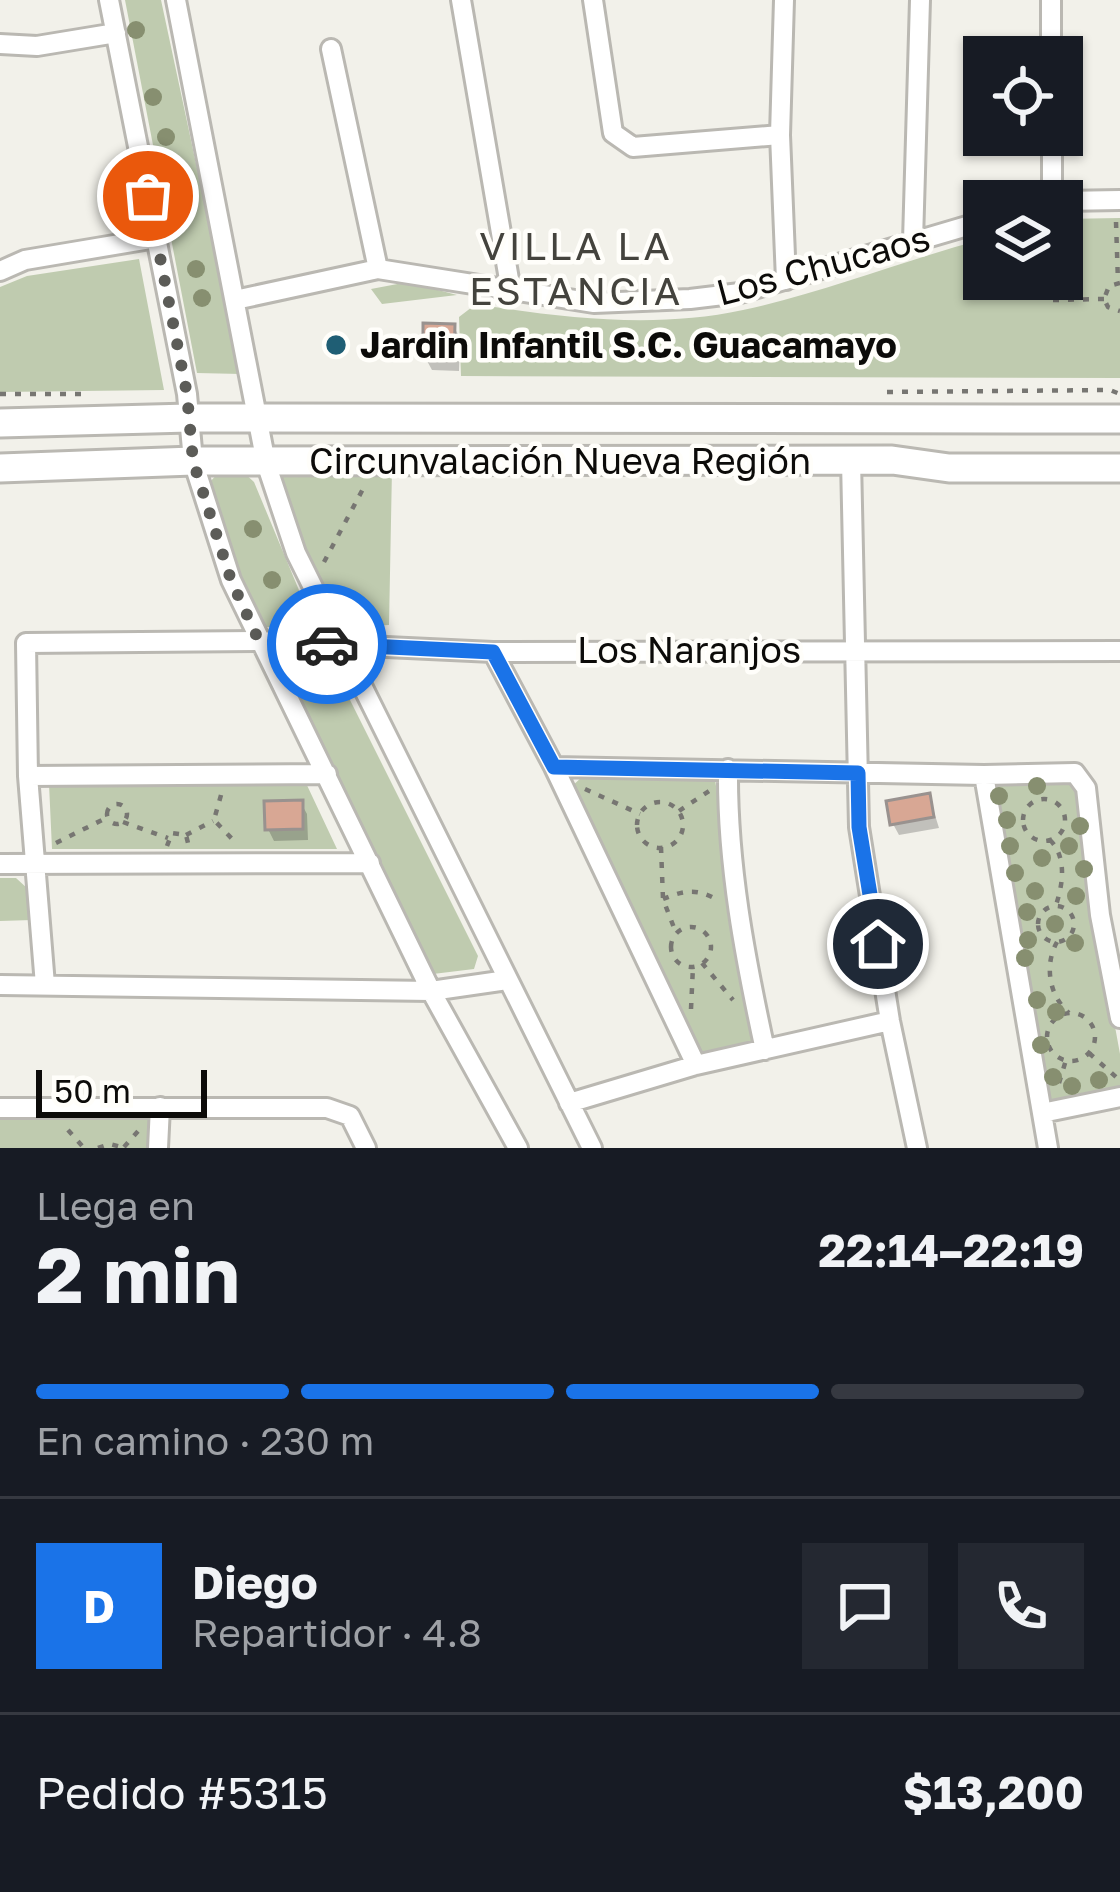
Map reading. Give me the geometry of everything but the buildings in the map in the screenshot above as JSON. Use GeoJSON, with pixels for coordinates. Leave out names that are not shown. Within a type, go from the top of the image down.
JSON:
{"type":"FeatureCollection","features":[{"type":"Feature","properties":{"kind":"main road","name":"Circunvalación Nueva Región"},"geometry":{"type":"LineString","coordinates":[[0,423],[189,418],[1120,418]]}},
{"type":"Feature","properties":{"kind":"main road","name":"Circunvalación Nueva Región"},"geometry":{"type":"LineString","coordinates":[[0,469],[193,461],[892,460],[949,468],[1120,467]]}},
{"type":"Feature","properties":{"kind":"street"},"geometry":{"type":"LineString","coordinates":[[109,0],[189,418],[193,461],[231,580],[431,991],[518,1148]]}},
{"type":"Feature","properties":{"kind":"street"},"geometry":{"type":"LineString","coordinates":[[176,0],[266,463],[296,553],[592,1148]]}},
{"type":"Feature","properties":{"kind":"street"},"geometry":{"type":"LineString","coordinates":[[460,0],[512,291]]}},
{"type":"Feature","properties":{"kind":"street"},"geometry":{"type":"LineString","coordinates":[[593,0],[613,133],[633,147],[780,135]]}},
{"type":"Feature","properties":{"kind":"street"},"geometry":{"type":"LineString","coordinates":[[784,0],[780,135],[786,280]]}},
{"type":"Feature","properties":{"kind":"street"},"geometry":{"type":"LineString","coordinates":[[913,241],[920,0]]}},
{"type":"Feature","properties":{"kind":"street"},"geometry":{"type":"LineString","coordinates":[[1051,0],[1051,36]]}},
{"type":"Feature","properties":{"kind":"street"},"geometry":{"type":"LineString","coordinates":[[0,44],[37,46],[116,33]]}},
{"type":"Feature","properties":{"kind":"street"},"geometry":{"type":"LineString","coordinates":[[331,50],[378,269]]}},
{"type":"Feature","properties":{"kind":"street"},"geometry":{"type":"LineString","coordinates":[[1083,202],[1118,205]]}},
{"type":"Feature","properties":{"kind":"street","name":"Los Chucaos"},"geometry":{"type":"LineString","coordinates":[[235,300],[378,269],[594,302],[690,299],[740,293],[963,227]]}},
{"type":"Feature","properties":{"kind":"street"},"geometry":{"type":"LineString","coordinates":[[0,271],[25,260],[156,238]]}},
{"type":"Feature","properties":{"kind":"street"},"geometry":{"type":"LineString","coordinates":[[851,460],[859,827],[890,1021],[916,1145],[892,1148]]}},
{"type":"Feature","properties":{"kind":"street","name":"Los Naranjos"},"geometry":{"type":"LineString","coordinates":[[28,776],[26,643],[259,641],[493,652],[1120,651]]}},
{"type":"Feature","properties":{"kind":"street"},"geometry":{"type":"LineString","coordinates":[[493,652],[556,772],[696,1065]]}},
{"type":"Feature","properties":{"kind":"street"},"geometry":{"type":"LineString","coordinates":[[556,772],[1075,773],[1086,788],[1100,915],[1120,1018]]}},
{"type":"Feature","properties":{"kind":"street"},"geometry":{"type":"LineString","coordinates":[[45,985],[28,776],[327,774]]}},
{"type":"Feature","properties":{"kind":"street"},"geometry":{"type":"LineString","coordinates":[[728,774],[728,824],[765,1050]]}},
{"type":"Feature","properties":{"kind":"street"},"geometry":{"type":"LineString","coordinates":[[984,775],[1048,1148]]}},
{"type":"Feature","properties":{"kind":"street"},"geometry":{"type":"LineString","coordinates":[[0,864],[370,863]]}},
{"type":"Feature","properties":{"kind":"street"},"geometry":{"type":"LineString","coordinates":[[0,985],[431,991],[507,980]]}},
{"type":"Feature","properties":{"kind":"street"},"geometry":{"type":"LineString","coordinates":[[569,1103],[696,1065],[890,1021]]}},
{"type":"Feature","properties":{"kind":"street"},"geometry":{"type":"LineString","coordinates":[[1042,1113],[1120,1096]]}},
{"type":"Feature","properties":{"kind":"street"},"geometry":{"type":"LineString","coordinates":[[0,1108],[154,1114],[327,1108],[350,1116],[366,1148]]}},
{"type":"Feature","properties":{"kind":"street"},"geometry":{"type":"LineString","coordinates":[[154,1114],[158,1148]]}},
{"type":"Feature","properties":{"kind":"path"},"geometry":{"type":"LineString","coordinates":[[1118,205],[1119,282],[1109,286],[1104,298],[1108,307],[1120,311]]}},
{"type":"Feature","properties":{"kind":"path"},"geometry":{"type":"LineString","coordinates":[[1083,299],[1104,298]]}},
{"type":"Feature","properties":{"kind":"path"},"geometry":{"type":"LineString","coordinates":[[319,572],[364,487]]}},
{"type":"Feature","properties":{"kind":"path"},"geometry":{"type":"LineString","coordinates":[[556,772],[640,814]]}},
{"type":"Feature","properties":{"kind":"path"},"geometry":{"type":"LineString","coordinates":[[243,774],[217,801],[214,820],[251,863]]}},
{"type":"Feature","properties":{"kind":"path"},"geometry":{"type":"LineString","coordinates":[[679,811],[728,774]]}},
{"type":"Feature","properties":{"kind":"path"},"geometry":{"type":"LineString","coordinates":[[1050,840],[1064,826],[1064,812],[1055,802],[1035,801],[1024,811],[1025,831],[1036,840],[1050,840],[1059,849],[1063,884],[1056,905],[1040,913],[1037,925],[1041,935],[1057,942]]}},
{"type":"Feature","properties":{"kind":"path"},"geometry":{"type":"LineString","coordinates":[[640,814],[659,802],[679,811]]}},
{"type":"Feature","properties":{"kind":"path"},"geometry":{"type":"LineString","coordinates":[[35,864],[60,839],[107,817],[110,806],[119,803],[127,810],[123,822]]}},
{"type":"Feature","properties":{"kind":"path"},"geometry":{"type":"LineString","coordinates":[[640,814],[640,835],[650,845],[662,847],[681,833],[679,811]]}},
{"type":"Feature","properties":{"kind":"path"},"geometry":{"type":"LineString","coordinates":[[107,817],[113,823],[168,838]]}},
{"type":"Feature","properties":{"kind":"path"},"geometry":{"type":"LineString","coordinates":[[186,836],[214,820]]}},
{"type":"Feature","properties":{"kind":"path"},"geometry":{"type":"LineString","coordinates":[[662,847],[663,899],[676,934]]}},
{"type":"Feature","properties":{"kind":"path"},"geometry":{"type":"LineString","coordinates":[[663,899],[684,890],[704,892],[740,913]]}},
{"type":"Feature","properties":{"kind":"path"},"geometry":{"type":"LineString","coordinates":[[1056,905],[1074,920],[1072,932],[1051,953],[1050,979],[1059,1004],[1084,1017],[1094,1029],[1089,1053]]}},
{"type":"Feature","properties":{"kind":"path"},"geometry":{"type":"LineString","coordinates":[[687,927],[704,932],[710,949],[702,962],[686,966],[675,959],[671,946],[676,934],[687,927]]}},
{"type":"Feature","properties":{"kind":"path"},"geometry":{"type":"LineString","coordinates":[[702,962],[740,1009],[760,1024]]}},
{"type":"Feature","properties":{"kind":"path"},"geometry":{"type":"LineString","coordinates":[[1069,1013],[1049,1025],[1050,1049],[1069,1061],[1089,1053]]}},
{"type":"Feature","properties":{"kind":"path"},"geometry":{"type":"LineString","coordinates":[[1089,1053],[1120,1081]]}},
{"type":"Feature","properties":{"kind":"path"},"geometry":{"type":"LineString","coordinates":[[98,1148],[110,1144],[124,1148],[154,1114]]}},
{"type":"Feature","properties":{"kind":"path"},"geometry":{"type":"LineString","coordinates":[[65,1127],[84,1148]]}},
{"type":"Feature","properties":{"kind":"green space"},"geometry":{"type":"Polygon","coordinates":[[[125,0],[161,0],[241,374],[197,373],[125,0]]]}},
{"type":"Feature","properties":{"kind":"green space"},"geometry":{"type":"Polygon","coordinates":[[[1120,218],[1120,378],[461,376],[459,317],[476,304],[609,319],[710,316],[803,295],[963,245],[963,300],[1083,300],[1083,219],[1120,218]]]}},
{"type":"Feature","properties":{"kind":"green space"},"geometry":{"type":"Polygon","coordinates":[[[139,259],[164,390],[0,392],[0,287],[27,276],[139,259]]]}},
{"type":"Feature","properties":{"kind":"green space"},"geometry":{"type":"Polygon","coordinates":[[[408,282],[457,295],[382,304],[371,289],[408,282]]]}},
{"type":"Feature","properties":{"kind":"green space"},"geometry":{"type":"Polygon","coordinates":[[[275,469],[392,469],[389,625],[337,627],[275,469]]]}},
{"type":"Feature","properties":{"kind":"green space"},"geometry":{"type":"Polygon","coordinates":[[[242,471],[254,482],[306,607],[301,627],[264,627],[228,545],[210,482],[219,472],[242,471]]]}},
{"type":"Feature","properties":{"kind":"green space"},"geometry":{"type":"Polygon","coordinates":[[[280,648],[325,650],[478,956],[474,969],[433,974],[280,658],[280,648]]]}},
{"type":"Feature","properties":{"kind":"green space"},"geometry":{"type":"Polygon","coordinates":[[[583,776],[715,779],[752,1041],[699,1055],[569,789],[583,776]]]}},
{"type":"Feature","properties":{"kind":"green space"},"geometry":{"type":"Polygon","coordinates":[[[1071,777],[1081,791],[1094,911],[1120,1054],[1120,1089],[1052,1102],[996,814],[997,781],[1071,777]]]}},
{"type":"Feature","properties":{"kind":"green space"},"geometry":{"type":"Polygon","coordinates":[[[305,781],[337,849],[52,849],[49,784],[305,781]]]}},
{"type":"Feature","properties":{"kind":"green space"},"geometry":{"type":"Polygon","coordinates":[[[0,878],[16,878],[28,889],[32,920],[0,921],[0,878]]]}},
{"type":"Feature","properties":{"kind":"green space"},"geometry":{"type":"Polygon","coordinates":[[[0,1113],[146,1114],[153,1120],[151,1148],[0,1148],[0,1113]]]}},
{"type":"Feature","properties":{"kind":"way so far"},"geometry":{"type":"LineString","coordinates":[[148,196],[187,394],[193,461],[231,580],[259,641],[327,644]]}},
{"type":"Feature","properties":{"kind":"place","name":"Jardin Infantil S.C. Guacamayo"},"geometry":{"type":"Point","coordinates":[336,345]}},
{"type":"Feature","properties":{"kind":"district","name":"VILLA LA ESTANCIA"},"geometry":{"type":"Point","coordinates":[576,268]}},
{"type":"Feature","properties":{"kind":"route"},"geometry":{"type":"LineString","coordinates":[[327,644],[493,652],[554,767],[858,773],[859,827],[878,944]]}}]}
